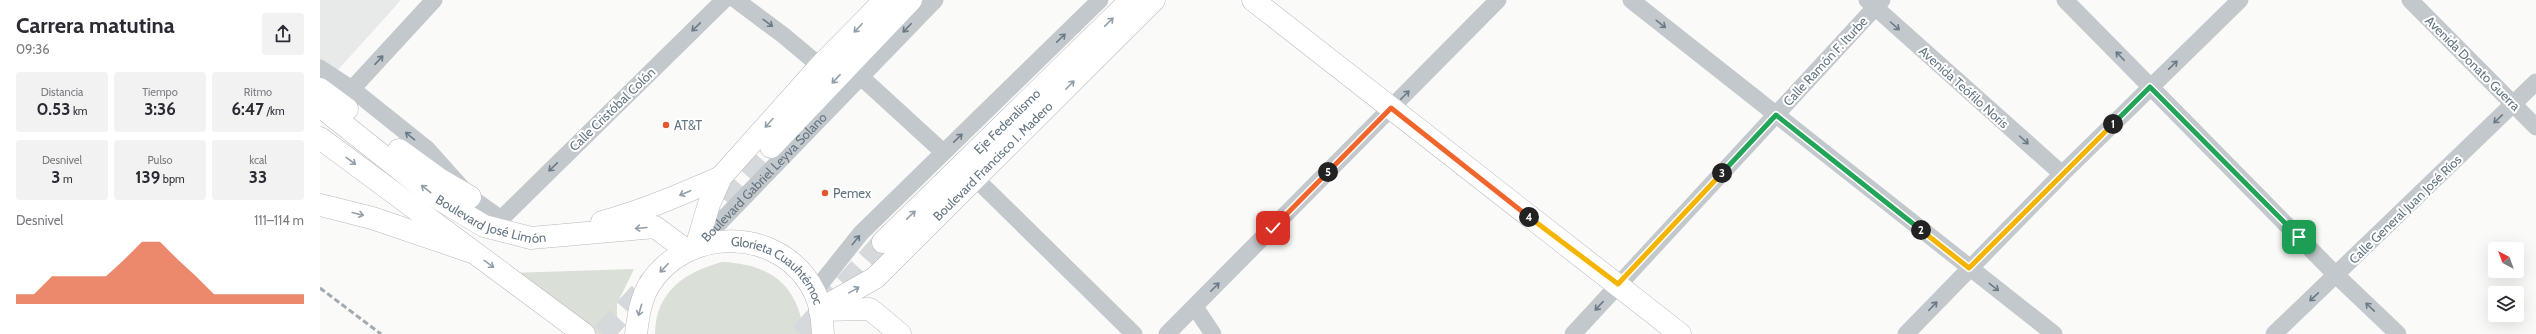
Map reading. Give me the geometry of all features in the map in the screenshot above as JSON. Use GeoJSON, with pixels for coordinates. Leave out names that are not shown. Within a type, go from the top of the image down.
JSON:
{"type":"FeatureCollection","features":[{"type":"Feature","properties":{"kind":"main road","name":"Boulevard Gabriel Leyva Solano"},"geometry":{"type":"LineString","coordinates":[[691,249],[708,204],[721,177],[820,66],[885,0]]}},
{"type":"Feature","properties":{"kind":"main road"},"geometry":{"type":"LineString","coordinates":[[771,148],[911,0]]}},
{"type":"Feature","properties":{"kind":"main road","name":"Eje Federalismo"},"geometry":{"type":"LineString","coordinates":[[883,242],[1131,0]]}},
{"type":"Feature","properties":{"kind":"main road","name":"Boulevard Francisco I. Madero"},"geometry":{"type":"LineString","coordinates":[[818,303],[875,278],[1154,0]]}},
{"type":"Feature","properties":{"kind":"main road"},"geometry":{"type":"LineString","coordinates":[[1253,0],[1680,334]]}},
{"type":"Feature","properties":{"kind":"main road"},"geometry":{"type":"LineString","coordinates":[[320,89],[407,156],[470,197]]}},
{"type":"Feature","properties":{"kind":"main road","name":"Boulevard José Limón"},"geometry":{"type":"LineString","coordinates":[[320,106],[432,194],[484,226],[531,238],[655,227],[691,249]]}},
{"type":"Feature","properties":{"kind":"main road","name":"Boulevard José Limón"},"geometry":{"type":"LineString","coordinates":[[320,138],[584,334]]}},
{"type":"Feature","properties":{"kind":"main road"},"geometry":{"type":"LineString","coordinates":[[568,235],[590,225],[632,213],[721,177]]}},
{"type":"Feature","properties":{"kind":"main road"},"geometry":{"type":"LineString","coordinates":[[320,205],[372,218],[472,252]]}},
{"type":"Feature","properties":{"kind":"main road","name":"Glorieta Cuauhtémoc"},"geometry":{"type":"LineString","coordinates":[[636,334],[638,312],[648,287],[665,266],[691,249],[707,243],[729,240],[755,243],[779,253],[799,270],[818,303],[824,334]]}},
{"type":"Feature","properties":{"kind":"main road"},"geometry":{"type":"LineString","coordinates":[[818,303],[870,309],[900,334]]}},
{"type":"Feature","properties":{"kind":"street"},"geometry":{"type":"LineString","coordinates":[[352,89],[434,0]]}},
{"type":"Feature","properties":{"kind":"street","name":"Calle Cristóbal Colón"},"geometry":{"type":"LineString","coordinates":[[501,219],[724,0]]}},
{"type":"Feature","properties":{"kind":"street"},"geometry":{"type":"LineString","coordinates":[[736,0],[783,35],[820,66]]}},
{"type":"Feature","properties":{"kind":"street","name":"Boulevard Gabriel Leyva Solano"},"geometry":{"type":"LineString","coordinates":[[691,249],[935,0]]}},
{"type":"Feature","properties":{"kind":"street"},"geometry":{"type":"LineString","coordinates":[[818,303],[861,233],[1100,0]]}},
{"type":"Feature","properties":{"kind":"street"},"geometry":{"type":"LineString","coordinates":[[1167,334],[1498,0]]}},
{"type":"Feature","properties":{"kind":"street"},"geometry":{"type":"LineString","coordinates":[[1631,0],[2054,334]]}},
{"type":"Feature","properties":{"kind":"street"},"geometry":{"type":"LineString","coordinates":[[2065,0],[2336,275],[2398,334]]}},
{"type":"Feature","properties":{"kind":"street"},"geometry":{"type":"LineString","coordinates":[[1906,334],[2062,174],[2240,0]]}},
{"type":"Feature","properties":{"kind":"street","name":"Avenida Donato Guerra"},"geometry":{"type":"LineString","coordinates":[[2410,0],[2536,127]]}},
{"type":"Feature","properties":{"kind":"street","name":"Calle Ramón F. Iturbe"},"geometry":{"type":"LineString","coordinates":[[1573,334],[1776,115],[1874,3]]}},
{"type":"Feature","properties":{"kind":"street","name":"Avenida Teófilo Noris"},"geometry":{"type":"LineString","coordinates":[[1874,3],[2062,174]]}},
{"type":"Feature","properties":{"kind":"street","name":"Boulevard José Limón"},"geometry":{"type":"LineString","coordinates":[[320,68],[352,89],[427,149],[470,197],[501,219]]}},
{"type":"Feature","properties":{"kind":"street"},"geometry":{"type":"LineString","coordinates":[[860,76],[943,152]]}},
{"type":"Feature","properties":{"kind":"street","name":"Calle General Juan José Ríos"},"geometry":{"type":"LineString","coordinates":[[2274,334],[2536,82]]}},
{"type":"Feature","properties":{"kind":"street"},"geometry":{"type":"LineString","coordinates":[[976,179],[1134,334]]}},
{"type":"Feature","properties":{"kind":"street"},"geometry":{"type":"LineString","coordinates":[[1195,307],[1213,334]]}},
{"type":"Feature","properties":{"kind":"shaded area"},"geometry":{"type":"Polygon","coordinates":[[[320,0],[401,0],[336,72],[320,60],[320,0]]]}},
{"type":"Feature","properties":{"kind":"shaded area"},"geometry":{"type":"Polygon","coordinates":[[[722,262],[754,267],[767,272],[779,280],[788,290],[795,302],[801,317],[804,334],[655,334],[656,319],[660,306],[666,295],[685,278],[708,266],[722,262]]]}},
{"type":"Feature","properties":{"kind":"shaded area"},"geometry":{"type":"Polygon","coordinates":[[[634,269],[617,304],[617,334],[597,334],[510,273],[634,269]]]}},
{"type":"Feature","properties":{"kind":"tunnel"},"geometry":{"type":"LineString","coordinates":[[702,224],[771,147]]}},
{"type":"Feature","properties":{"kind":"tunnel"},"geometry":{"type":"LineString","coordinates":[[801,334],[883,242]]}},
{"type":"Feature","properties":{"kind":"tunnel"},"geometry":{"type":"LineString","coordinates":[[603,334],[650,282]]}},
{"type":"Feature","properties":{"kind":"railway"},"geometry":{"type":"LineString","coordinates":[[320,288],[381,334]]}},
{"type":"Feature","properties":{"kind":"place","name":"AT&T"},"geometry":{"type":"Point","coordinates":[666,125]}},
{"type":"Feature","properties":{"kind":"place","name":"Pemex"},"geometry":{"type":"Point","coordinates":[825,193]}},
{"type":"Feature","properties":{"kind":"route"},"geometry":{"type":"LineString","coordinates":[[1273,228],[1391,108],[1533,220],[1618,284],[1776,115],[1969,268],[2150,87],[2299,237]]}}]}
